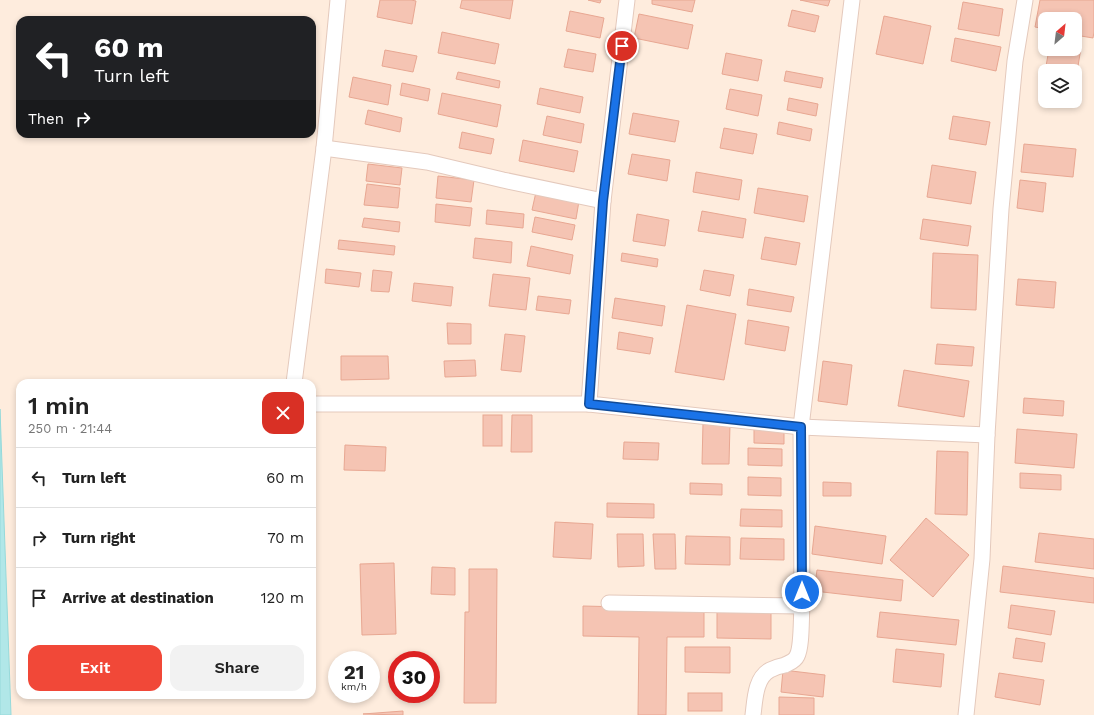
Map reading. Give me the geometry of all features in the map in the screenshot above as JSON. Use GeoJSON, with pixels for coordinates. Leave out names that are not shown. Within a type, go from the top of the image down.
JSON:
{"type":"FeatureCollection","features":[{"type":"Feature","properties":{"kind":"street"},"geometry":{"type":"LineString","coordinates":[[295,379],[324,148],[338,0]]}},
{"type":"Feature","properties":{"kind":"street"},"geometry":{"type":"LineString","coordinates":[[589,404],[603,201],[627,0]]}},
{"type":"Feature","properties":{"kind":"street"},"geometry":{"type":"LineString","coordinates":[[753,715],[755,695],[759,683],[770,670],[789,663],[795,659],[797,656],[800,636],[802,606],[801,427],[852,0]]}},
{"type":"Feature","properties":{"kind":"street"},"geometry":{"type":"LineString","coordinates":[[966,715],[982,559],[987,434],[1001,209],[1015,61],[1025,0]]}},
{"type":"Feature","properties":{"kind":"street"},"geometry":{"type":"LineString","coordinates":[[324,148],[428,162],[503,180],[603,201]]}},
{"type":"Feature","properties":{"kind":"street"},"geometry":{"type":"LineString","coordinates":[[316,404],[589,404],[801,427],[987,434]]}},
{"type":"Feature","properties":{"kind":"street"},"geometry":{"type":"LineString","coordinates":[[609,603],[802,606]]}},
{"type":"Feature","properties":{"kind":"water"},"geometry":{"type":"Polygon","coordinates":[[[0,409],[11,715],[0,715],[0,409]]]}},
{"type":"Feature","properties":{"kind":"building"},"geometry":{"type":"Polygon","coordinates":[[[380,0],[416,1],[412,24],[377,17],[380,0]]]}},
{"type":"Feature","properties":{"kind":"building"},"geometry":{"type":"Polygon","coordinates":[[[462,0],[513,0],[510,19],[460,8],[462,0]]]}},
{"type":"Feature","properties":{"kind":"building"},"geometry":{"type":"Polygon","coordinates":[[[588,0],[601,0],[600,3],[588,0]]]}},
{"type":"Feature","properties":{"kind":"building"},"geometry":{"type":"Polygon","coordinates":[[[652,0],[695,0],[692,12],[652,4],[652,0]]]}},
{"type":"Feature","properties":{"kind":"building"},"geometry":{"type":"Polygon","coordinates":[[[800,0],[830,0],[828,6],[800,0]]]}},
{"type":"Feature","properties":{"kind":"building"},"geometry":{"type":"Polygon","coordinates":[[[1040,0],[1094,0],[1093,38],[1082,36],[1082,12],[1038,12],[1038,28],[1035,27],[1040,0]]]}},
{"type":"Feature","properties":{"kind":"building"},"geometry":{"type":"Polygon","coordinates":[[[963,2],[1003,9],[999,36],[958,29],[963,2]]]}},
{"type":"Feature","properties":{"kind":"building"},"geometry":{"type":"Polygon","coordinates":[[[792,10],[819,16],[815,32],[788,26],[792,10]]]}},
{"type":"Feature","properties":{"kind":"building"},"geometry":{"type":"Polygon","coordinates":[[[570,11],[604,18],[600,38],[566,31],[570,11]]]}},
{"type":"Feature","properties":{"kind":"building"},"geometry":{"type":"Polygon","coordinates":[[[639,14],[693,25],[688,49],[634,38],[639,14]]]}},
{"type":"Feature","properties":{"kind":"building"},"geometry":{"type":"Polygon","coordinates":[[[884,16],[931,26],[923,64],[876,54],[884,16]]]}},
{"type":"Feature","properties":{"kind":"building"},"geometry":{"type":"Polygon","coordinates":[[[442,32],[499,44],[495,64],[438,53],[442,32]]]}},
{"type":"Feature","properties":{"kind":"building"},"geometry":{"type":"Polygon","coordinates":[[[955,38],[1001,47],[996,71],[951,61],[955,38]]]}},
{"type":"Feature","properties":{"kind":"building"},"geometry":{"type":"Polygon","coordinates":[[[568,49],[596,54],[593,72],[564,67],[568,49]]]}},
{"type":"Feature","properties":{"kind":"building"},"geometry":{"type":"Polygon","coordinates":[[[385,50],[417,56],[413,72],[382,66],[385,50]]]}},
{"type":"Feature","properties":{"kind":"building"},"geometry":{"type":"Polygon","coordinates":[[[726,53],[762,60],[758,81],[722,74],[726,53]]]}},
{"type":"Feature","properties":{"kind":"building"},"geometry":{"type":"Polygon","coordinates":[[[1048,56],[1080,56],[1078,64],[1046,64],[1048,56]]]}},
{"type":"Feature","properties":{"kind":"building"},"geometry":{"type":"Polygon","coordinates":[[[786,71],[823,78],[821,88],[784,81],[786,71]]]}},
{"type":"Feature","properties":{"kind":"building"},"geometry":{"type":"Polygon","coordinates":[[[458,72],[500,81],[499,88],[456,79],[458,72]]]}},
{"type":"Feature","properties":{"kind":"building"},"geometry":{"type":"Polygon","coordinates":[[[353,77],[391,85],[388,105],[349,97],[353,77]]]}},
{"type":"Feature","properties":{"kind":"building"},"geometry":{"type":"Polygon","coordinates":[[[402,83],[430,89],[428,101],[400,95],[402,83]]]}},
{"type":"Feature","properties":{"kind":"building"},"geometry":{"type":"Polygon","coordinates":[[[540,88],[583,97],[580,113],[537,104],[540,88]]]}},
{"type":"Feature","properties":{"kind":"building"},"geometry":{"type":"Polygon","coordinates":[[[730,89],[762,95],[758,116],[726,109],[730,89]]]}},
{"type":"Feature","properties":{"kind":"building"},"geometry":{"type":"Polygon","coordinates":[[[442,93],[501,105],[497,127],[438,114],[442,93]]]}},
{"type":"Feature","properties":{"kind":"building"},"geometry":{"type":"Polygon","coordinates":[[[789,98],[818,104],[816,116],[787,110],[789,98]]]}},
{"type":"Feature","properties":{"kind":"building"},"geometry":{"type":"Polygon","coordinates":[[[368,110],[402,118],[400,132],[365,124],[368,110]]]}},
{"type":"Feature","properties":{"kind":"building"},"geometry":{"type":"Polygon","coordinates":[[[633,113],[679,121],[675,142],[629,134],[633,113]]]}},
{"type":"Feature","properties":{"kind":"building"},"geometry":{"type":"Polygon","coordinates":[[[547,116],[584,124],[581,143],[543,135],[547,116]]]}},
{"type":"Feature","properties":{"kind":"building"},"geometry":{"type":"Polygon","coordinates":[[[953,116],[990,122],[986,145],[949,139],[953,116]]]}},
{"type":"Feature","properties":{"kind":"building"},"geometry":{"type":"Polygon","coordinates":[[[779,122],[812,129],[810,141],[777,134],[779,122]]]}},
{"type":"Feature","properties":{"kind":"building"},"geometry":{"type":"Polygon","coordinates":[[[724,128],[757,134],[753,154],[720,148],[724,128]]]}},
{"type":"Feature","properties":{"kind":"building"},"geometry":{"type":"Polygon","coordinates":[[[462,132],[494,139],[491,154],[459,148],[462,132]]]}},
{"type":"Feature","properties":{"kind":"building"},"geometry":{"type":"Polygon","coordinates":[[[523,140],[578,151],[574,172],[519,161],[523,140]]]}},
{"type":"Feature","properties":{"kind":"building"},"geometry":{"type":"Polygon","coordinates":[[[1024,144],[1076,149],[1073,177],[1021,172],[1024,144]]]}},
{"type":"Feature","properties":{"kind":"building"},"geometry":{"type":"Polygon","coordinates":[[[632,154],[670,160],[667,181],[628,174],[632,154]]]}},
{"type":"Feature","properties":{"kind":"building"},"geometry":{"type":"Polygon","coordinates":[[[368,164],[402,168],[400,185],[366,181],[368,164]]]}},
{"type":"Feature","properties":{"kind":"building"},"geometry":{"type":"Polygon","coordinates":[[[932,165],[976,172],[971,204],[927,197],[932,165]]]}},
{"type":"Feature","properties":{"kind":"building"},"geometry":{"type":"Polygon","coordinates":[[[696,172],[742,180],[739,200],[693,192],[696,172]]]}},
{"type":"Feature","properties":{"kind":"building"},"geometry":{"type":"Polygon","coordinates":[[[438,176],[474,180],[471,202],[436,198],[438,176]]]}},
{"type":"Feature","properties":{"kind":"building"},"geometry":{"type":"Polygon","coordinates":[[[1020,180],[1046,183],[1043,212],[1017,208],[1020,180]]]}},
{"type":"Feature","properties":{"kind":"building"},"geometry":{"type":"Polygon","coordinates":[[[367,184],[400,188],[398,208],[364,205],[367,184]]]}},
{"type":"Feature","properties":{"kind":"building"},"geometry":{"type":"Polygon","coordinates":[[[758,188],[808,196],[804,222],[754,213],[758,188]]]}},
{"type":"Feature","properties":{"kind":"building"},"geometry":{"type":"Polygon","coordinates":[[[536,192],[579,201],[576,219],[532,210],[536,192]]]}},
{"type":"Feature","properties":{"kind":"building"},"geometry":{"type":"Polygon","coordinates":[[[436,204],[472,208],[470,226],[435,222],[436,204]]]}},
{"type":"Feature","properties":{"kind":"building"},"geometry":{"type":"Polygon","coordinates":[[[487,210],[524,214],[523,228],[486,224],[487,210]]]}},
{"type":"Feature","properties":{"kind":"building"},"geometry":{"type":"Polygon","coordinates":[[[702,211],[746,219],[743,238],[698,231],[702,211]]]}},
{"type":"Feature","properties":{"kind":"building"},"geometry":{"type":"Polygon","coordinates":[[[637,214],[669,220],[665,246],[633,241],[637,214]]]}},
{"type":"Feature","properties":{"kind":"building"},"geometry":{"type":"Polygon","coordinates":[[[535,217],[575,225],[572,240],[532,232],[535,217]]]}},
{"type":"Feature","properties":{"kind":"building"},"geometry":{"type":"Polygon","coordinates":[[[364,218],[400,222],[399,232],[362,227],[364,218]]]}},
{"type":"Feature","properties":{"kind":"building"},"geometry":{"type":"Polygon","coordinates":[[[923,219],[971,226],[968,246],[920,239],[923,219]]]}},
{"type":"Feature","properties":{"kind":"building"},"geometry":{"type":"Polygon","coordinates":[[[765,237],[800,243],[796,265],[761,259],[765,237]]]}},
{"type":"Feature","properties":{"kind":"building"},"geometry":{"type":"Polygon","coordinates":[[[475,238],[512,242],[511,263],[473,258],[475,238]]]}},
{"type":"Feature","properties":{"kind":"building"},"geometry":{"type":"Polygon","coordinates":[[[339,240],[395,246],[394,255],[338,249],[339,240]]]}},
{"type":"Feature","properties":{"kind":"building"},"geometry":{"type":"Polygon","coordinates":[[[531,246],[573,255],[570,274],[527,266],[531,246]]]}},
{"type":"Feature","properties":{"kind":"building"},"geometry":{"type":"Polygon","coordinates":[[[622,253],[658,259],[657,267],[621,261],[622,253]]]}},
{"type":"Feature","properties":{"kind":"building"},"geometry":{"type":"Polygon","coordinates":[[[933,253],[978,255],[976,310],[931,308],[933,253]]]}},
{"type":"Feature","properties":{"kind":"building"},"geometry":{"type":"Polygon","coordinates":[[[326,269],[361,273],[359,287],[325,283],[326,269]]]}},
{"type":"Feature","properties":{"kind":"building"},"geometry":{"type":"Polygon","coordinates":[[[373,270],[392,272],[389,292],[371,291],[373,270]]]}},
{"type":"Feature","properties":{"kind":"building"},"geometry":{"type":"Polygon","coordinates":[[[704,270],[734,275],[730,296],[700,290],[704,270]]]}},
{"type":"Feature","properties":{"kind":"building"},"geometry":{"type":"Polygon","coordinates":[[[493,274],[530,278],[526,310],[489,306],[493,274]]]}},
{"type":"Feature","properties":{"kind":"building"},"geometry":{"type":"Polygon","coordinates":[[[1018,279],[1056,282],[1054,308],[1016,305],[1018,279]]]}},
{"type":"Feature","properties":{"kind":"building"},"geometry":{"type":"Polygon","coordinates":[[[414,283],[453,287],[451,306],[412,301],[414,283]]]}},
{"type":"Feature","properties":{"kind":"building"},"geometry":{"type":"Polygon","coordinates":[[[749,289],[794,297],[791,312],[747,305],[749,289]]]}},
{"type":"Feature","properties":{"kind":"building"},"geometry":{"type":"Polygon","coordinates":[[[538,296],[571,300],[569,314],[536,310],[538,296]]]}},
{"type":"Feature","properties":{"kind":"building"},"geometry":{"type":"Polygon","coordinates":[[[615,298],[665,306],[662,326],[612,318],[615,298]]]}},
{"type":"Feature","properties":{"kind":"building"},"geometry":{"type":"Polygon","coordinates":[[[687,305],[736,314],[724,380],[675,372],[687,305]]]}},
{"type":"Feature","properties":{"kind":"building"},"geometry":{"type":"Polygon","coordinates":[[[748,320],[789,327],[785,351],[745,344],[748,320]]]}},
{"type":"Feature","properties":{"kind":"building"},"geometry":{"type":"Polygon","coordinates":[[[447,323],[471,324],[471,344],[448,344],[447,323]]]}},
{"type":"Feature","properties":{"kind":"building"},"geometry":{"type":"Polygon","coordinates":[[[619,332],[653,338],[650,354],[617,349],[619,332]]]}},
{"type":"Feature","properties":{"kind":"building"},"geometry":{"type":"Polygon","coordinates":[[[505,334],[525,336],[521,372],[501,370],[505,334]]]}},
{"type":"Feature","properties":{"kind":"building"},"geometry":{"type":"Polygon","coordinates":[[[937,344],[974,347],[972,366],[935,364],[937,344]]]}},
{"type":"Feature","properties":{"kind":"building"},"geometry":{"type":"Polygon","coordinates":[[[341,356],[388,356],[389,379],[341,380],[341,356]]]}},
{"type":"Feature","properties":{"kind":"building"},"geometry":{"type":"Polygon","coordinates":[[[475,360],[476,376],[445,377],[444,361],[475,360]]]}},
{"type":"Feature","properties":{"kind":"building"},"geometry":{"type":"Polygon","coordinates":[[[823,361],[852,365],[847,405],[818,401],[823,361]]]}},
{"type":"Feature","properties":{"kind":"building"},"geometry":{"type":"Polygon","coordinates":[[[904,370],[969,381],[964,417],[898,406],[904,370]]]}},
{"type":"Feature","properties":{"kind":"building"},"geometry":{"type":"Polygon","coordinates":[[[1024,398],[1064,401],[1063,416],[1023,413],[1024,398]]]}},
{"type":"Feature","properties":{"kind":"building"},"geometry":{"type":"Polygon","coordinates":[[[483,415],[502,415],[502,446],[483,446],[483,415]]]}},
{"type":"Feature","properties":{"kind":"building"},"geometry":{"type":"Polygon","coordinates":[[[512,415],[532,415],[532,452],[511,452],[512,415]]]}},
{"type":"Feature","properties":{"kind":"building"},"geometry":{"type":"Polygon","coordinates":[[[703,423],[730,424],[729,464],[702,464],[703,423]]]}},
{"type":"Feature","properties":{"kind":"building"},"geometry":{"type":"Polygon","coordinates":[[[754,429],[784,430],[784,444],[754,443],[754,429]]]}},
{"type":"Feature","properties":{"kind":"building"},"geometry":{"type":"Polygon","coordinates":[[[1017,429],[1077,434],[1074,468],[1015,463],[1017,429]]]}},
{"type":"Feature","properties":{"kind":"building"},"geometry":{"type":"Polygon","coordinates":[[[624,442],[659,443],[658,460],[623,459],[624,442]]]}},
{"type":"Feature","properties":{"kind":"building"},"geometry":{"type":"Polygon","coordinates":[[[345,445],[386,447],[385,471],[344,470],[345,445]]]}},
{"type":"Feature","properties":{"kind":"building"},"geometry":{"type":"Polygon","coordinates":[[[748,448],[782,449],[782,466],[748,465],[748,448]]]}},
{"type":"Feature","properties":{"kind":"building"},"geometry":{"type":"Polygon","coordinates":[[[937,451],[968,452],[967,515],[935,514],[937,451]]]}},
{"type":"Feature","properties":{"kind":"building"},"geometry":{"type":"Polygon","coordinates":[[[1020,473],[1061,475],[1061,490],[1020,488],[1020,473]]]}},
{"type":"Feature","properties":{"kind":"building"},"geometry":{"type":"Polygon","coordinates":[[[748,477],[781,478],[781,496],[748,495],[748,477]]]}},
{"type":"Feature","properties":{"kind":"building"},"geometry":{"type":"Polygon","coordinates":[[[823,482],[851,483],[851,496],[823,496],[823,482]]]}},
{"type":"Feature","properties":{"kind":"building"},"geometry":{"type":"Polygon","coordinates":[[[690,483],[722,484],[722,495],[690,494],[690,483]]]}},
{"type":"Feature","properties":{"kind":"building"},"geometry":{"type":"Polygon","coordinates":[[[607,503],[654,504],[654,518],[607,517],[607,503]]]}},
{"type":"Feature","properties":{"kind":"building"},"geometry":{"type":"Polygon","coordinates":[[[741,509],[782,510],[782,527],[740,526],[741,509]]]}},
{"type":"Feature","properties":{"kind":"building"},"geometry":{"type":"Polygon","coordinates":[[[926,518],[969,555],[933,597],[890,560],[926,518]]]}},
{"type":"Feature","properties":{"kind":"building"},"geometry":{"type":"Polygon","coordinates":[[[555,522],[593,524],[591,559],[553,557],[555,522]]]}},
{"type":"Feature","properties":{"kind":"building"},"geometry":{"type":"Polygon","coordinates":[[[815,526],[886,536],[882,564],[812,554],[815,526]]]}},
{"type":"Feature","properties":{"kind":"building"},"geometry":{"type":"Polygon","coordinates":[[[1039,533],[1094,539],[1094,569],[1035,562],[1039,533]]]}},
{"type":"Feature","properties":{"kind":"building"},"geometry":{"type":"Polygon","coordinates":[[[617,534],[643,534],[644,566],[618,567],[617,534]]]}},
{"type":"Feature","properties":{"kind":"building"},"geometry":{"type":"Polygon","coordinates":[[[653,534],[675,534],[676,569],[655,569],[653,534]]]}},
{"type":"Feature","properties":{"kind":"building"},"geometry":{"type":"Polygon","coordinates":[[[686,536],[730,537],[730,565],[685,564],[686,536]]]}},
{"type":"Feature","properties":{"kind":"building"},"geometry":{"type":"Polygon","coordinates":[[[741,538],[784,539],[784,560],[740,559],[741,538]]]}},
{"type":"Feature","properties":{"kind":"building"},"geometry":{"type":"Polygon","coordinates":[[[394,563],[396,634],[362,635],[360,564],[394,563]]]}},
{"type":"Feature","properties":{"kind":"building"},"geometry":{"type":"Polygon","coordinates":[[[1003,566],[1094,578],[1094,603],[1000,592],[1003,566]]]}},
{"type":"Feature","properties":{"kind":"building"},"geometry":{"type":"Polygon","coordinates":[[[432,567],[455,568],[455,595],[431,594],[432,567]]]}},
{"type":"Feature","properties":{"kind":"building"},"geometry":{"type":"Polygon","coordinates":[[[469,569],[497,569],[496,703],[464,703],[465,612],[469,612],[469,569]]]}},
{"type":"Feature","properties":{"kind":"building"},"geometry":{"type":"Polygon","coordinates":[[[817,570],[903,580],[901,601],[814,591],[817,570]]]}},
{"type":"Feature","properties":{"kind":"building"},"geometry":{"type":"Polygon","coordinates":[[[1011,605],[1055,611],[1051,635],[1008,628],[1011,605]]]}},
{"type":"Feature","properties":{"kind":"building"},"geometry":{"type":"Polygon","coordinates":[[[583,606],[704,609],[704,637],[667,637],[666,715],[638,715],[639,637],[583,636],[583,606]]]}},
{"type":"Feature","properties":{"kind":"building"},"geometry":{"type":"Polygon","coordinates":[[[717,610],[771,611],[771,639],[717,638],[717,610]]]}},
{"type":"Feature","properties":{"kind":"building"},"geometry":{"type":"Polygon","coordinates":[[[880,612],[959,620],[956,645],[877,637],[880,612]]]}},
{"type":"Feature","properties":{"kind":"building"},"geometry":{"type":"Polygon","coordinates":[[[1016,638],[1045,643],[1042,662],[1013,658],[1016,638]]]}},
{"type":"Feature","properties":{"kind":"building"},"geometry":{"type":"Polygon","coordinates":[[[685,647],[730,647],[730,673],[685,672],[685,647]]]}},
{"type":"Feature","properties":{"kind":"building"},"geometry":{"type":"Polygon","coordinates":[[[896,649],[944,654],[941,687],[893,682],[896,649]]]}},
{"type":"Feature","properties":{"kind":"building"},"geometry":{"type":"Polygon","coordinates":[[[783,670],[825,675],[823,697],[781,692],[783,670]]]}},
{"type":"Feature","properties":{"kind":"building"},"geometry":{"type":"Polygon","coordinates":[[[999,673],[1044,680],[1040,705],[995,697],[999,673]]]}},
{"type":"Feature","properties":{"kind":"building"},"geometry":{"type":"Polygon","coordinates":[[[688,693],[722,693],[722,711],[688,711],[688,693]]]}},
{"type":"Feature","properties":{"kind":"building"},"geometry":{"type":"Polygon","coordinates":[[[779,697],[814,698],[814,715],[779,715],[779,697]]]}},
{"type":"Feature","properties":{"kind":"building"},"geometry":{"type":"Polygon","coordinates":[[[403,711],[403,715],[363,714],[403,711]]]}},
{"type":"Feature","properties":{"kind":"route"},"geometry":{"type":"LineString","coordinates":[[622,46],[603,201],[589,404],[801,427],[802,592]]}}]}
